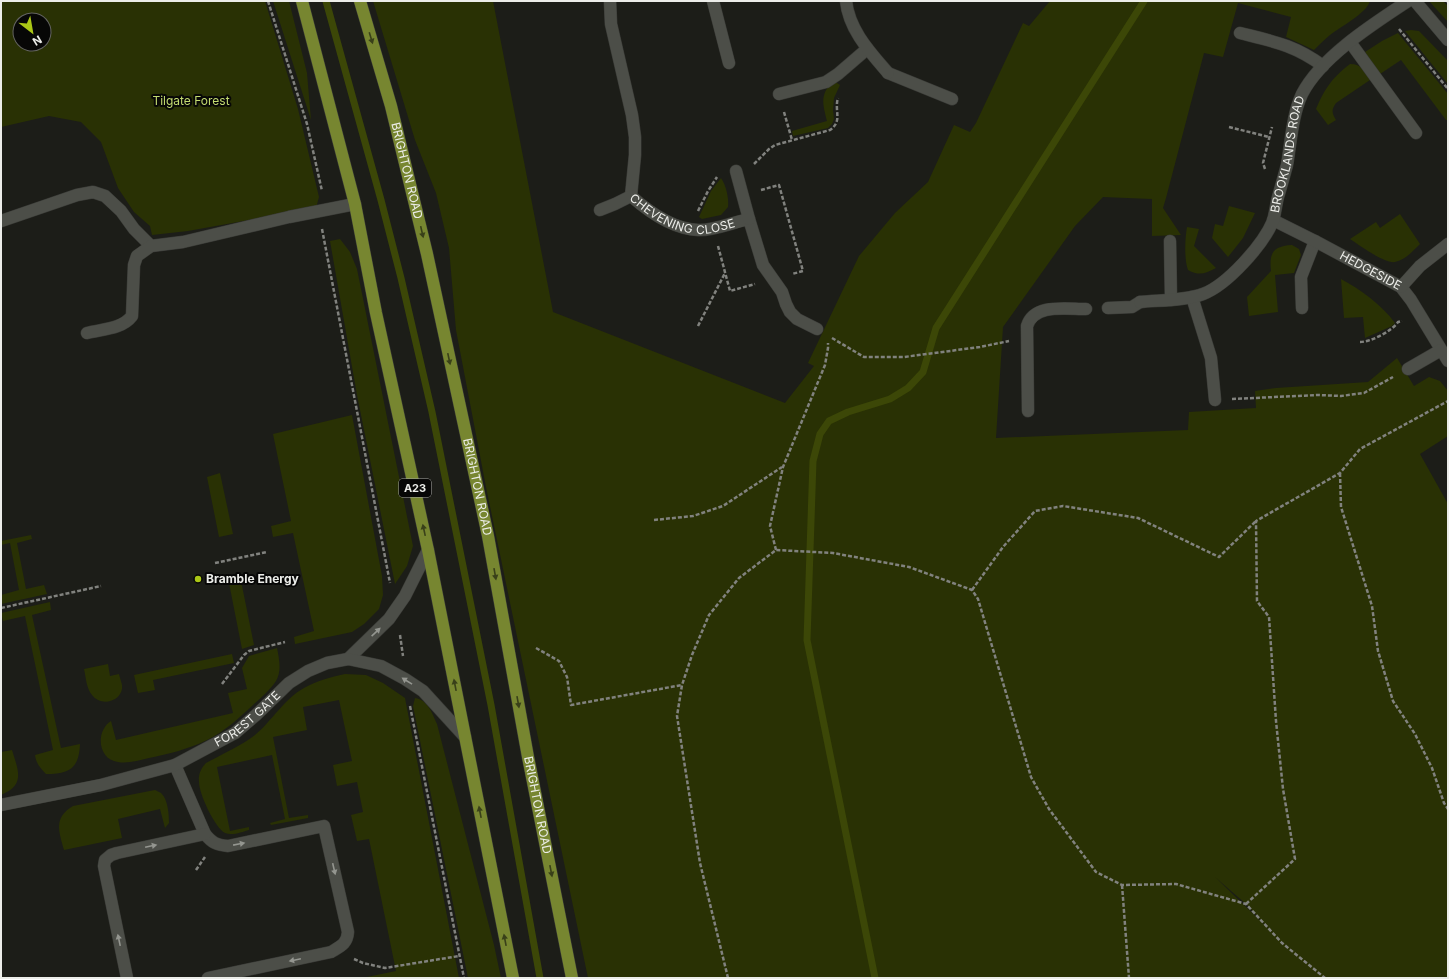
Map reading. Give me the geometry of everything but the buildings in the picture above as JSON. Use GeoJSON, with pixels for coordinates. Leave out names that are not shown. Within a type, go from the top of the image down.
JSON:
{"type":"FeatureCollection","features":[{"type":"Feature","properties":{"kind":"main road","name":"A23"},"geometry":{"type":"LineString","coordinates":[[302,1],[355,204],[376,313],[428,550],[513,978]]}},
{"type":"Feature","properties":{"kind":"main road","name":"BRIGHTON ROAD"},"geometry":{"type":"LineString","coordinates":[[360,1],[392,106],[427,254],[488,536],[528,757],[572,978]]}},
{"type":"Feature","properties":{"kind":"street","name":"CHEVENING CLOSE"},"geometry":{"type":"LineString","coordinates":[[610,1],[611,24],[632,116],[635,137],[635,155],[630,196],[646,209],[686,229],[699,230],[749,219],[763,265],[782,292],[790,312],[797,319],[822,331]]}},
{"type":"Feature","properties":{"kind":"street"},"geometry":{"type":"LineString","coordinates":[[713,1],[729,63]]}},
{"type":"Feature","properties":{"kind":"street"},"geometry":{"type":"LineString","coordinates":[[846,1],[846,9],[853,26],[867,49],[888,73],[952,99]]}},
{"type":"Feature","properties":{"kind":"street","name":"BROOKLANDS ROAD"},"geometry":{"type":"LineString","coordinates":[[1108,308],[1132,307],[1140,302],[1172,300],[1204,294],[1217,287],[1249,256],[1265,236],[1273,220],[1285,174],[1298,107],[1313,77],[1330,57],[1408,1]]}},
{"type":"Feature","properties":{"kind":"street"},"geometry":{"type":"LineString","coordinates":[[1415,1],[1448,40]]}},
{"type":"Feature","properties":{"kind":"street"},"geometry":{"type":"LineString","coordinates":[[1240,33],[1282,43],[1310,56],[1323,66]]}},
{"type":"Feature","properties":{"kind":"street"},"geometry":{"type":"LineString","coordinates":[[1350,42],[1416,133]]}},
{"type":"Feature","properties":{"kind":"street"},"geometry":{"type":"LineString","coordinates":[[779,94],[826,82],[838,74],[867,49]]}},
{"type":"Feature","properties":{"kind":"street"},"geometry":{"type":"LineString","coordinates":[[736,170],[749,219]]}},
{"type":"Feature","properties":{"kind":"street"},"geometry":{"type":"LineString","coordinates":[[1,221],[77,195],[93,192],[105,196],[121,211],[134,229],[151,246]]}},
{"type":"Feature","properties":{"kind":"street"},"geometry":{"type":"LineString","coordinates":[[600,210],[630,196]]}},
{"type":"Feature","properties":{"kind":"street"},"geometry":{"type":"LineString","coordinates":[[87,333],[116,327],[127,322],[132,316],[134,265],[136,256],[151,246],[183,242],[289,217],[327,211],[355,204]]}},
{"type":"Feature","properties":{"kind":"street","name":"HEDGESIDE"},"geometry":{"type":"LineString","coordinates":[[1273,220],[1401,287],[1411,300],[1448,361]]}},
{"type":"Feature","properties":{"kind":"street"},"geometry":{"type":"LineString","coordinates":[[1170,241],[1172,300]]}},
{"type":"Feature","properties":{"kind":"street"},"geometry":{"type":"LineString","coordinates":[[1302,308],[1301,277],[1315,241]]}},
{"type":"Feature","properties":{"kind":"street"},"geometry":{"type":"LineString","coordinates":[[1401,287],[1420,266],[1448,244]]}},
{"type":"Feature","properties":{"kind":"street"},"geometry":{"type":"LineString","coordinates":[[1192,297],[1212,358],[1215,400]]}},
{"type":"Feature","properties":{"kind":"street"},"geometry":{"type":"LineString","coordinates":[[1028,411],[1027,326],[1029,320],[1034,314],[1041,311],[1086,309]]}},
{"type":"Feature","properties":{"kind":"street"},"geometry":{"type":"LineString","coordinates":[[1408,369],[1441,350]]}},
{"type":"Feature","properties":{"kind":"street"},"geometry":{"type":"LineString","coordinates":[[348,659],[379,629],[395,610],[411,587],[415,575],[428,550]]}},
{"type":"Feature","properties":{"kind":"street","name":"FOREST GATE"},"geometry":{"type":"LineString","coordinates":[[1,805],[101,785],[175,765],[235,733],[289,683],[308,671],[327,663],[348,659],[381,666],[423,691],[465,737]]}},
{"type":"Feature","properties":{"kind":"street"},"geometry":{"type":"LineString","coordinates":[[175,765],[205,834],[211,841],[218,845],[228,846],[324,826],[348,932],[347,940],[331,952],[208,978]]}},
{"type":"Feature","properties":{"kind":"street"},"geometry":{"type":"LineString","coordinates":[[127,978],[104,866],[105,860],[111,855],[117,853],[205,834]]}},
{"type":"Feature","properties":{"kind":"path"},"geometry":{"type":"LineString","coordinates":[[268,1],[307,124],[327,211],[322,228],[402,648],[405,679],[464,978]]}},
{"type":"Feature","properties":{"kind":"path"},"geometry":{"type":"LineString","coordinates":[[1388,14],[1448,89]]}},
{"type":"Feature","properties":{"kind":"path"},"geometry":{"type":"LineString","coordinates":[[752,166],[775,145],[830,130],[836,126],[838,121],[837,102],[840,91],[846,83],[838,74]]}},
{"type":"Feature","properties":{"kind":"path"},"geometry":{"type":"LineString","coordinates":[[779,94],[792,140]]}},
{"type":"Feature","properties":{"kind":"path"},"geometry":{"type":"LineString","coordinates":[[1229,127],[1269,137]]}},
{"type":"Feature","properties":{"kind":"path"},"geometry":{"type":"LineString","coordinates":[[698,326],[725,273]]}},
{"type":"Feature","properties":{"kind":"path"},"geometry":{"type":"LineString","coordinates":[[1360,342],[1365,342],[1388,331],[1395,327],[1398,322],[1412,320],[1420,316]]}},
{"type":"Feature","properties":{"kind":"path"},"geometry":{"type":"LineString","coordinates":[[822,331],[864,357],[904,357],[980,347],[1027,338]]}},
{"type":"Feature","properties":{"kind":"path"},"geometry":{"type":"LineString","coordinates":[[776,550],[770,526],[783,467],[825,365],[828,348],[822,331]]}},
{"type":"Feature","properties":{"kind":"path"},"geometry":{"type":"LineString","coordinates":[[1215,400],[1289,396],[1340,396],[1364,393],[1408,369]]}},
{"type":"Feature","properties":{"kind":"path"},"geometry":{"type":"LineString","coordinates":[[972,590],[1003,546],[1035,511],[1063,506],[1138,518],[1219,557],[1256,520],[1340,473],[1360,449],[1448,401]]}},
{"type":"Feature","properties":{"kind":"path"},"geometry":{"type":"LineString","coordinates":[[654,520],[693,516],[723,506],[783,467]]}},
{"type":"Feature","properties":{"kind":"path"},"geometry":{"type":"LineString","coordinates":[[1340,473],[1341,507],[1372,606],[1378,651],[1393,701],[1415,734],[1432,768],[1444,803],[1448,809]]}},
{"type":"Feature","properties":{"kind":"path"},"geometry":{"type":"LineString","coordinates":[[1246,904],[1295,859],[1283,789],[1276,728],[1269,617],[1257,601],[1256,520]]}},
{"type":"Feature","properties":{"kind":"path"},"geometry":{"type":"LineString","coordinates":[[728,978],[700,863],[677,716],[682,685],[692,655],[709,615],[739,578],[776,550],[833,553],[908,567],[972,590],[978,599],[1031,777],[1049,809],[1096,872],[1122,885],[1176,884],[1246,904],[1282,943],[1325,978]]}},
{"type":"Feature","properties":{"kind":"path"},"geometry":{"type":"LineString","coordinates":[[215,563],[267,552]]}},
{"type":"Feature","properties":{"kind":"path"},"geometry":{"type":"LineString","coordinates":[[1,608],[101,586]]}},
{"type":"Feature","properties":{"kind":"path"},"geometry":{"type":"LineString","coordinates":[[222,684],[244,655],[249,651],[285,642]]}},
{"type":"Feature","properties":{"kind":"path"},"geometry":{"type":"LineString","coordinates":[[536,648],[559,661],[567,677],[571,705],[682,685]]}},
{"type":"Feature","properties":{"kind":"path"},"geometry":{"type":"LineString","coordinates":[[1122,885],[1129,978]]}},
{"type":"Feature","properties":{"kind":"path"},"geometry":{"type":"LineString","coordinates":[[341,946],[350,957],[363,963],[385,968],[459,956]]}},
{"type":"Feature","properties":{"kind":"green space","name":"Tilgate Forest"},"geometry":{"type":"Polygon","coordinates":[[[1,1],[265,1],[298,109],[319,197],[316,208],[188,231],[152,235],[150,226],[134,212],[118,188],[101,142],[81,122],[49,116],[1,127],[1,1]]]}},
{"type":"Feature","properties":{"kind":"green space"},"geometry":{"type":"Polygon","coordinates":[[[273,1],[289,1],[307,73],[311,120],[273,1]]]}},
{"type":"Feature","properties":{"kind":"green space"},"geometry":{"type":"Polygon","coordinates":[[[373,1],[493,1],[553,312],[785,403],[814,366],[808,363],[859,256],[895,213],[928,182],[954,125],[970,132],[976,123],[1023,23],[1029,26],[1050,1],[1370,1],[1368,6],[1359,15],[1330,35],[1314,50],[1286,37],[1291,17],[1238,3],[1223,57],[1204,53],[1163,208],[1181,235],[1152,236],[1152,199],[1103,197],[1075,226],[1003,327],[996,438],[1188,430],[1189,412],[1256,408],[1255,391],[1276,388],[1368,382],[1397,358],[1414,386],[1429,377],[1440,381],[1448,391],[1448,436],[1420,454],[1448,504],[1448,978],[588,978],[486,487],[456,330],[449,248],[436,193],[415,140],[373,1]],[[1215,877],[1273,933],[1246,904],[1215,877]]]}},
{"type":"Feature","properties":{"kind":"green space"},"geometry":{"type":"Polygon","coordinates":[[[1429,1],[1443,1],[1448,6],[1448,22],[1429,1]]]}},
{"type":"Feature","properties":{"kind":"green space"},"geometry":{"type":"Polygon","coordinates":[[[1405,31],[1419,31],[1448,61],[1448,84],[1405,31]]]}},
{"type":"Feature","properties":{"kind":"green space"},"geometry":{"type":"Polygon","coordinates":[[[1398,33],[1448,94],[1448,120],[1446,120],[1401,60],[1380,74],[1365,52],[1398,33]]]}},
{"type":"Feature","properties":{"kind":"green space"},"geometry":{"type":"Polygon","coordinates":[[[1350,64],[1360,67],[1370,80],[1336,103],[1333,108],[1333,112],[1336,120],[1328,125],[1316,109],[1330,84],[1338,74],[1350,64]]]}},
{"type":"Feature","properties":{"kind":"green space"},"geometry":{"type":"Polygon","coordinates":[[[834,81],[840,85],[834,98],[834,119],[832,124],[828,128],[793,136],[792,131],[827,121],[823,100],[826,90],[834,81]]]}},
{"type":"Feature","properties":{"kind":"green space"},"geometry":{"type":"Polygon","coordinates":[[[721,178],[727,192],[728,207],[721,215],[702,219],[699,217],[711,191],[721,178]]]}},
{"type":"Feature","properties":{"kind":"green space"},"geometry":{"type":"Polygon","coordinates":[[[1229,206],[1255,213],[1243,238],[1228,257],[1212,238],[1215,224],[1223,226],[1229,206]]]}},
{"type":"Feature","properties":{"kind":"green space"},"geometry":{"type":"Polygon","coordinates":[[[1400,214],[1420,244],[1409,255],[1402,259],[1395,262],[1385,260],[1372,254],[1350,239],[1376,222],[1380,228],[1400,214]]]}},
{"type":"Feature","properties":{"kind":"green space"},"geometry":{"type":"Polygon","coordinates":[[[1187,227],[1199,229],[1194,246],[1216,268],[1202,274],[1188,270],[1185,248],[1187,227]]]}},
{"type":"Feature","properties":{"kind":"green space"},"geometry":{"type":"Polygon","coordinates":[[[340,239],[350,252],[357,269],[413,546],[407,566],[395,584],[357,395],[330,241],[340,239]]]}},
{"type":"Feature","properties":{"kind":"green space"},"geometry":{"type":"Polygon","coordinates":[[[1292,245],[1299,249],[1301,255],[1294,273],[1275,275],[1278,312],[1249,316],[1247,297],[1271,271],[1272,255],[1276,249],[1280,247],[1292,245]]]}},
{"type":"Feature","properties":{"kind":"green space"},"geometry":{"type":"Polygon","coordinates":[[[1341,279],[1370,298],[1395,323],[1392,326],[1365,338],[1363,317],[1344,318],[1341,279]]]}},
{"type":"Feature","properties":{"kind":"green space"},"geometry":{"type":"Polygon","coordinates":[[[352,415],[382,576],[383,595],[379,609],[364,624],[352,632],[295,644],[294,637],[314,631],[293,533],[273,537],[271,526],[291,521],[273,434],[352,415]]]}},
{"type":"Feature","properties":{"kind":"green space"},"geometry":{"type":"Polygon","coordinates":[[[220,473],[233,534],[219,537],[207,477],[220,473]]]}},
{"type":"Feature","properties":{"kind":"green space"},"geometry":{"type":"Polygon","coordinates":[[[31,535],[32,539],[17,543],[26,589],[44,585],[47,594],[1,604],[1,595],[19,590],[10,543],[1,545],[1,541],[31,535]]]}},
{"type":"Feature","properties":{"kind":"green space"},"geometry":{"type":"Polygon","coordinates":[[[241,581],[254,645],[242,649],[229,583],[241,581]]]}},
{"type":"Feature","properties":{"kind":"green space"},"geometry":{"type":"Polygon","coordinates":[[[50,602],[51,610],[32,615],[61,748],[80,744],[78,759],[71,768],[61,773],[46,774],[36,760],[35,755],[53,750],[25,616],[3,621],[1,613],[50,602]]]}},
{"type":"Feature","properties":{"kind":"green space"},"geometry":{"type":"Polygon","coordinates":[[[277,648],[279,673],[274,684],[237,720],[213,737],[178,751],[130,762],[118,762],[111,760],[106,756],[101,744],[101,738],[103,731],[111,721],[116,740],[233,713],[228,693],[247,689],[242,668],[249,656],[277,648]]]}},
{"type":"Feature","properties":{"kind":"green space"},"geometry":{"type":"Polygon","coordinates":[[[232,654],[234,663],[153,680],[155,690],[138,693],[134,675],[232,654]]]}},
{"type":"Feature","properties":{"kind":"green space"},"geometry":{"type":"Polygon","coordinates":[[[108,664],[110,676],[119,674],[122,687],[120,694],[117,697],[113,700],[104,702],[95,698],[90,692],[87,686],[84,669],[108,664]]]}},
{"type":"Feature","properties":{"kind":"green space"},"geometry":{"type":"Polygon","coordinates":[[[345,674],[366,675],[383,683],[405,698],[459,978],[362,978],[396,971],[369,839],[357,841],[351,815],[363,812],[357,782],[337,786],[333,765],[352,761],[339,700],[303,707],[307,730],[273,737],[289,818],[308,815],[308,818],[271,825],[270,823],[285,819],[272,755],[217,767],[230,831],[249,827],[249,830],[240,833],[228,834],[221,830],[212,818],[202,794],[199,774],[206,763],[250,739],[290,698],[304,688],[334,676],[345,674]]]}},
{"type":"Feature","properties":{"kind":"green space"},"geometry":{"type":"Polygon","coordinates":[[[415,698],[426,704],[437,724],[494,945],[501,978],[468,978],[413,706],[415,698]]]}},
{"type":"Feature","properties":{"kind":"green space"},"geometry":{"type":"Polygon","coordinates":[[[12,750],[18,770],[17,782],[14,787],[1,795],[1,752],[12,750]]]}},
{"type":"Feature","properties":{"kind":"green space"},"geometry":{"type":"Polygon","coordinates":[[[155,790],[161,793],[167,803],[169,823],[165,828],[160,809],[118,819],[122,838],[64,850],[59,831],[60,820],[62,815],[73,806],[155,790]]]}},
{"type":"Feature","properties":{"kind":"waterway"},"geometry":{"type":"LineString","coordinates":[[326,1],[381,200],[401,278],[432,412],[491,705],[540,978]]}},
{"type":"Feature","properties":{"kind":"waterway"},"geometry":{"type":"LineString","coordinates":[[875,978],[807,640],[813,461],[820,434],[829,421],[848,412],[890,399],[908,388],[923,372],[936,328],[1144,1]]}},
{"type":"Feature","properties":{"kind":"place","name":"Bramble Energy"},"geometry":{"type":"Point","coordinates":[198,579]}}]}
